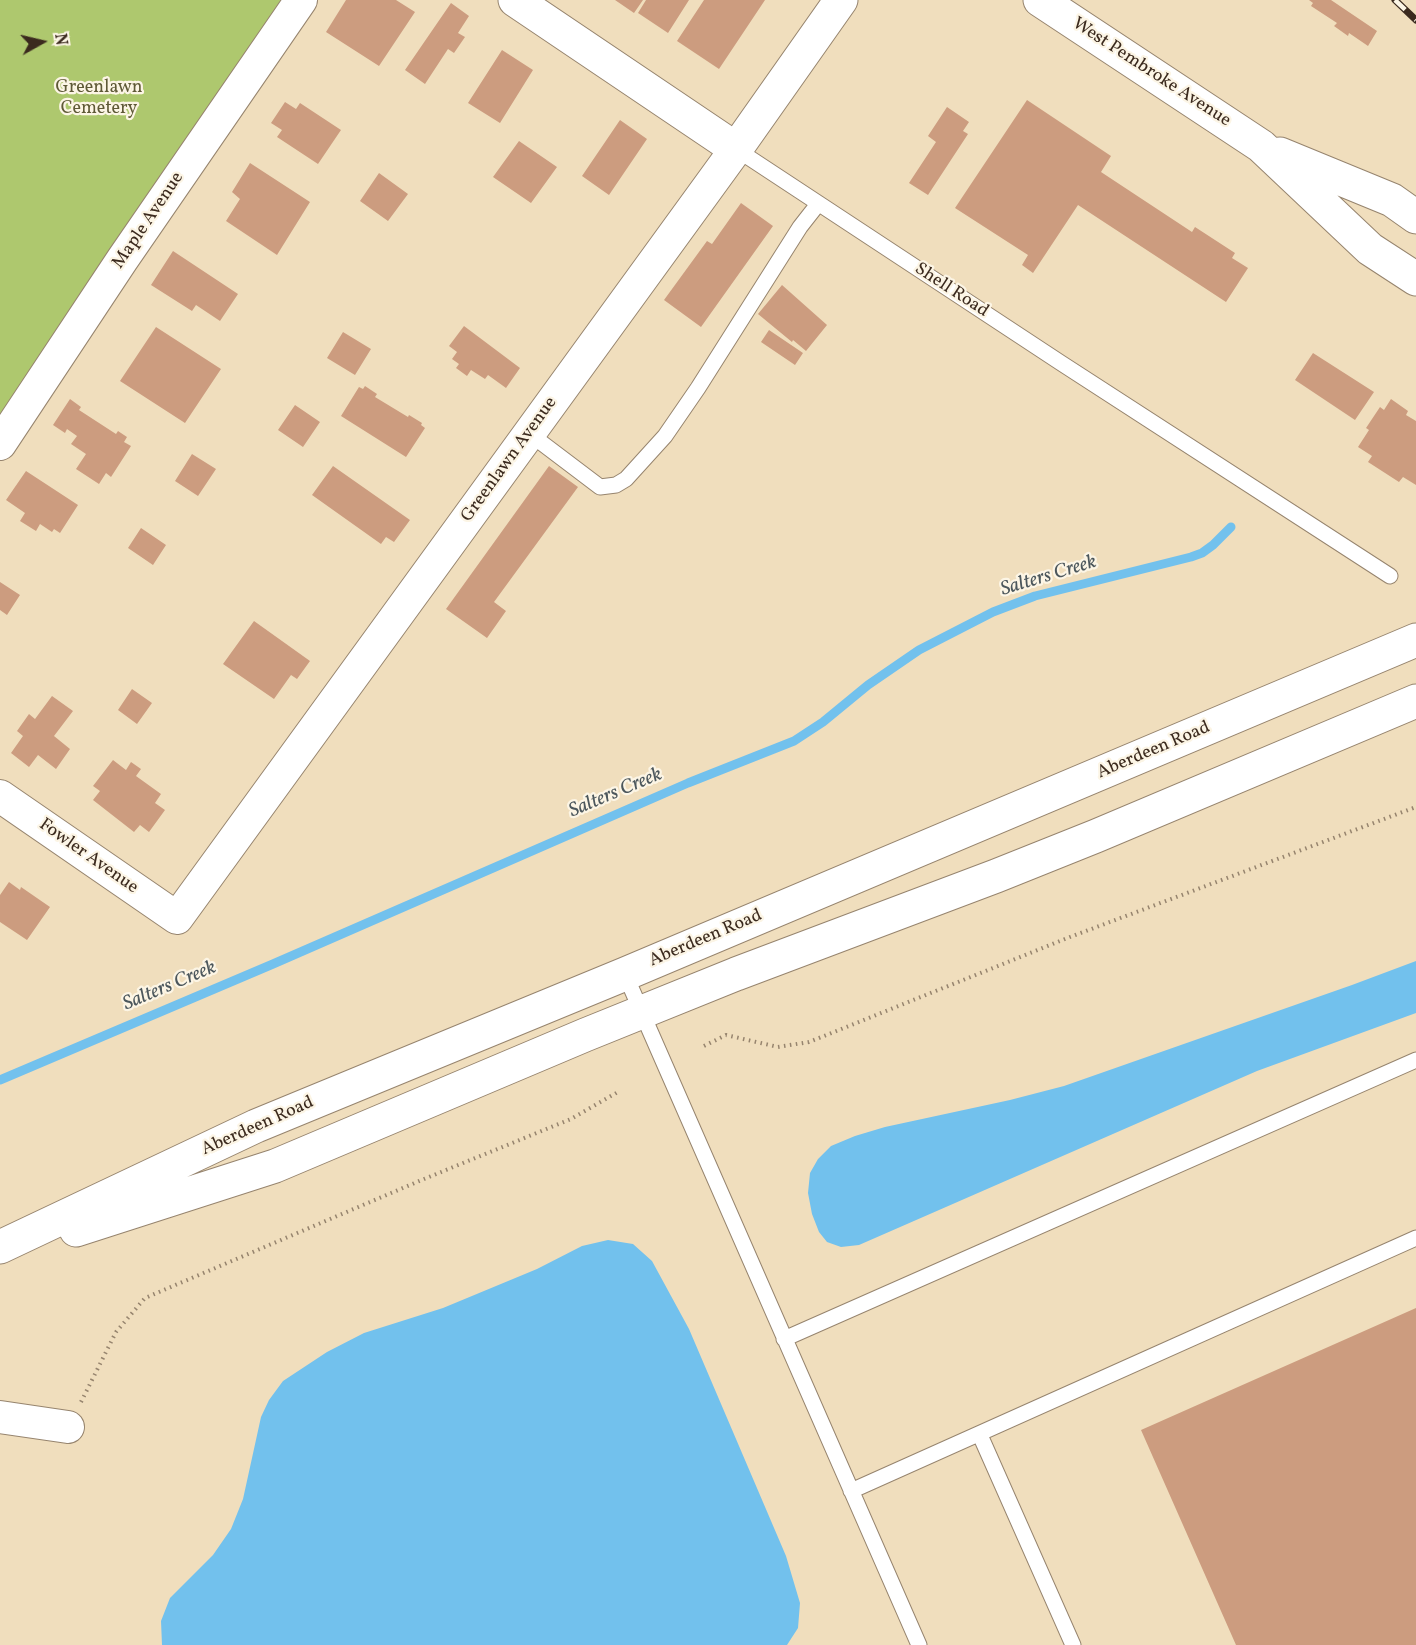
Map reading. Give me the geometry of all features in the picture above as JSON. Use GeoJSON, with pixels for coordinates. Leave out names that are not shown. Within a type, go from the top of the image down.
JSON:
{"type":"FeatureCollection","features":[{"type":"Feature","properties":{"kind":"main road","name":"Shell Road"},"geometry":{"type":"LineString","coordinates":[[515,0],[736,149]]}},
{"type":"Feature","properties":{"kind":"main road","name":"Greenlawn Avenue"},"geometry":{"type":"LineString","coordinates":[[736,149],[841,0]]}},
{"type":"Feature","properties":{"kind":"main road","name":"West Pembroke Avenue"},"geometry":{"type":"LineString","coordinates":[[1040,0],[1262,146],[1370,249],[1416,279]]}},
{"type":"Feature","properties":{"kind":"main road","name":"West Pembroke Avenue"},"geometry":{"type":"LineString","coordinates":[[1262,146],[1392,200],[1416,217]]}},
{"type":"Feature","properties":{"kind":"main road","name":"Aberdeen Road"},"geometry":{"type":"LineString","coordinates":[[0,1247],[256,1126],[625,974],[1416,640]]}},
{"type":"Feature","properties":{"kind":"main road","name":"Aberdeen Road"},"geometry":{"type":"LineString","coordinates":[[0,1255],[275,1166],[736,974],[1096,836],[1416,701]]}},
{"type":"Feature","properties":{"kind":"street","name":"Maple Avenue"},"geometry":{"type":"LineString","coordinates":[[0,444],[122,260],[302,0]]}},
{"type":"Feature","properties":{"kind":"street","name":"Greenlawn Avenue"},"geometry":{"type":"LineString","coordinates":[[177,918],[736,149]]}},
{"type":"Feature","properties":{"kind":"street","name":"Fowler Avenue"},"geometry":{"type":"LineString","coordinates":[[0,796],[177,918]]}},
{"type":"Feature","properties":{"kind":"street"},"geometry":{"type":"LineString","coordinates":[[0,1417],[68,1427]]}},
{"type":"Feature","properties":{"kind":"lane","name":"Shell Road"},"geometry":{"type":"LineString","coordinates":[[736,149],[1390,576]]}},
{"type":"Feature","properties":{"kind":"lane"},"geometry":{"type":"LineString","coordinates":[[530,434],[600,487],[616,485],[626,479],[665,436],[800,227],[818,204]]}},
{"type":"Feature","properties":{"kind":"lane"},"geometry":{"type":"LineString","coordinates":[[625,974],[919,1645]]}},
{"type":"Feature","properties":{"kind":"lane"},"geometry":{"type":"LineString","coordinates":[[784,1339],[1416,1060]]}},
{"type":"Feature","properties":{"kind":"lane"},"geometry":{"type":"LineString","coordinates":[[851,1491],[981,1435],[1096,1380],[1416,1238]]}},
{"type":"Feature","properties":{"kind":"lane"},"geometry":{"type":"LineString","coordinates":[[981,1435],[1073,1645]]}},
{"type":"Feature","properties":{"kind":"path"},"geometry":{"type":"LineString","coordinates":[[704,1046],[726,1035],[778,1047],[808,1041],[1070,937],[1416,807]]}},
{"type":"Feature","properties":{"kind":"path"},"geometry":{"type":"LineString","coordinates":[[68,1427],[116,1332],[145,1298],[413,1183],[571,1119],[618,1092]]}},
{"type":"Feature","properties":{"kind":"green space","name":"Greenlawn Cemetery"},"geometry":{"type":"Polygon","coordinates":[[[0,0],[284,0],[0,420],[0,0]]]}},
{"type":"Feature","properties":{"kind":"water"},"geometry":{"type":"Polygon","coordinates":[[[1416,961],[1416,1013],[1257,1071],[859,1245],[841,1247],[827,1242],[819,1232],[812,1214],[808,1193],[810,1173],[818,1159],[831,1146],[885,1127],[1064,1086],[1416,961]]]}},
{"type":"Feature","properties":{"kind":"water"},"geometry":{"type":"Polygon","coordinates":[[[608,1240],[633,1244],[652,1261],[689,1329],[786,1556],[800,1603],[798,1628],[787,1645],[162,1645],[161,1621],[170,1598],[213,1555],[231,1529],[243,1499],[261,1417],[269,1400],[283,1381],[327,1352],[364,1333],[443,1308],[537,1269],[582,1246],[608,1240]]]}},
{"type":"Feature","properties":{"kind":"building"},"geometry":{"type":"Polygon","coordinates":[[[346,0],[396,0],[415,12],[379,66],[326,32],[346,0]]]}},
{"type":"Feature","properties":{"kind":"building"},"geometry":{"type":"Polygon","coordinates":[[[615,0],[643,0],[634,13],[615,0]]]}},
{"type":"Feature","properties":{"kind":"building"},"geometry":{"type":"Polygon","coordinates":[[[646,0],[689,0],[668,33],[638,13],[646,0]]]}},
{"type":"Feature","properties":{"kind":"building"},"geometry":{"type":"Polygon","coordinates":[[[704,0],[765,0],[719,69],[677,41],[704,0]]]}},
{"type":"Feature","properties":{"kind":"building"},"geometry":{"type":"Polygon","coordinates":[[[1309,0],[1331,0],[1377,31],[1368,46],[1334,26],[1337,23],[1311,6],[1313,3],[1309,0]]]}},
{"type":"Feature","properties":{"kind":"building"},"geometry":{"type":"Polygon","coordinates":[[[451,3],[469,16],[458,33],[465,37],[454,53],[448,49],[425,84],[405,70],[451,3]]]}},
{"type":"Feature","properties":{"kind":"building"},"geometry":{"type":"Polygon","coordinates":[[[502,50],[533,70],[500,123],[468,103],[502,50]]]}},
{"type":"Feature","properties":{"kind":"building"},"geometry":{"type":"Polygon","coordinates":[[[1027,100],[1111,156],[1101,172],[1192,232],[1195,227],[1235,253],[1232,258],[1248,268],[1226,302],[1078,205],[1033,273],[1022,265],[1028,255],[955,208],[1027,100]]]}},
{"type":"Feature","properties":{"kind":"building"},"geometry":{"type":"Polygon","coordinates":[[[285,102],[296,109],[300,103],[341,130],[318,164],[277,137],[282,130],[271,123],[285,102]]]}},
{"type":"Feature","properties":{"kind":"building"},"geometry":{"type":"Polygon","coordinates":[[[947,107],[969,122],[963,131],[968,134],[928,195],[909,183],[936,142],[928,136],[947,107]]]}},
{"type":"Feature","properties":{"kind":"building"},"geometry":{"type":"Polygon","coordinates":[[[620,120],[647,139],[609,195],[582,176],[620,120]]]}},
{"type":"Feature","properties":{"kind":"building"},"geometry":{"type":"Polygon","coordinates":[[[519,141],[557,167],[531,203],[493,177],[519,141]]]}},
{"type":"Feature","properties":{"kind":"building"},"geometry":{"type":"Polygon","coordinates":[[[250,163],[310,202],[277,255],[226,221],[240,199],[232,192],[250,163]]]}},
{"type":"Feature","properties":{"kind":"building"},"geometry":{"type":"Polygon","coordinates":[[[379,173],[408,194],[388,221],[360,201],[379,173]]]}},
{"type":"Feature","properties":{"kind":"building"},"geometry":{"type":"Polygon","coordinates":[[[741,203],[773,226],[701,327],[664,300],[707,241],[712,244],[741,203]]]}},
{"type":"Feature","properties":{"kind":"building"},"geometry":{"type":"Polygon","coordinates":[[[173,251],[238,294],[220,321],[196,305],[192,311],[151,285],[173,251]]]}},
{"type":"Feature","properties":{"kind":"building"},"geometry":{"type":"Polygon","coordinates":[[[782,285],[827,325],[806,351],[758,314],[782,285]]]}},
{"type":"Feature","properties":{"kind":"building"},"geometry":{"type":"Polygon","coordinates":[[[464,326],[520,368],[506,388],[488,375],[485,379],[471,370],[467,376],[456,368],[459,364],[452,359],[457,352],[449,346],[464,326]]]}},
{"type":"Feature","properties":{"kind":"building"},"geometry":{"type":"Polygon","coordinates":[[[156,327],[221,369],[185,423],[120,381],[156,327]]]}},
{"type":"Feature","properties":{"kind":"building"},"geometry":{"type":"Polygon","coordinates":[[[769,330],[803,353],[795,365],[761,342],[769,330]]]}},
{"type":"Feature","properties":{"kind":"building"},"geometry":{"type":"Polygon","coordinates":[[[343,332],[371,349],[355,375],[327,358],[343,332]]]}},
{"type":"Feature","properties":{"kind":"building"},"geometry":{"type":"Polygon","coordinates":[[[1313,353],[1374,392],[1355,420],[1295,380],[1313,353]]]}},
{"type":"Feature","properties":{"kind":"building"},"geometry":{"type":"Polygon","coordinates":[[[365,386],[377,394],[375,397],[422,423],[421,425],[425,428],[406,457],[341,416],[359,387],[363,389],[365,386]]]}},
{"type":"Feature","properties":{"kind":"building"},"geometry":{"type":"Polygon","coordinates":[[[70,399],[81,407],[79,410],[116,434],[118,431],[127,437],[124,442],[131,446],[111,477],[106,473],[99,484],[76,469],[86,454],[71,444],[77,436],[67,429],[65,433],[53,425],[70,399]]]}},
{"type":"Feature","properties":{"kind":"building"},"geometry":{"type":"Polygon","coordinates":[[[1391,399],[1408,411],[1406,415],[1416,421],[1416,485],[1403,477],[1399,482],[1368,462],[1372,456],[1358,447],[1369,430],[1366,428],[1380,407],[1384,410],[1391,399]]]}},
{"type":"Feature","properties":{"kind":"building"},"geometry":{"type":"Polygon","coordinates":[[[295,405],[320,422],[303,447],[278,430],[295,405]]]}},
{"type":"Feature","properties":{"kind":"building"},"geometry":{"type":"Polygon","coordinates":[[[192,454],[216,469],[198,496],[175,481],[192,454]]]}},
{"type":"Feature","properties":{"kind":"building"},"geometry":{"type":"Polygon","coordinates":[[[333,466],[410,520],[394,542],[386,537],[381,544],[312,495],[333,466]]]}},
{"type":"Feature","properties":{"kind":"building"},"geometry":{"type":"Polygon","coordinates":[[[549,466],[578,487],[494,602],[506,611],[487,638],[446,609],[549,466]]]}},
{"type":"Feature","properties":{"kind":"building"},"geometry":{"type":"Polygon","coordinates":[[[26,471],[78,505],[60,533],[54,529],[52,532],[40,524],[36,531],[20,521],[25,513],[6,500],[26,471]]]}},
{"type":"Feature","properties":{"kind":"building"},"geometry":{"type":"Polygon","coordinates":[[[141,528],[166,545],[153,565],[128,548],[141,528]]]}},
{"type":"Feature","properties":{"kind":"building"},"geometry":{"type":"Polygon","coordinates":[[[0,582],[20,595],[7,615],[0,610],[0,582]]]}},
{"type":"Feature","properties":{"kind":"building"},"geometry":{"type":"Polygon","coordinates":[[[254,621],[310,661],[297,679],[291,675],[274,699],[223,664],[254,621]]]}},
{"type":"Feature","properties":{"kind":"building"},"geometry":{"type":"Polygon","coordinates":[[[132,689],[152,703],[137,724],[118,710],[132,689]]]}},
{"type":"Feature","properties":{"kind":"building"},"geometry":{"type":"Polygon","coordinates":[[[52,696],[73,711],[54,736],[70,749],[56,769],[38,755],[29,767],[11,753],[23,736],[17,731],[29,714],[35,719],[52,696]]]}},
{"type":"Feature","properties":{"kind":"building"},"geometry":{"type":"Polygon","coordinates":[[[113,760],[126,770],[131,762],[141,769],[136,776],[161,794],[155,803],[165,810],[149,832],[140,825],[134,832],[93,800],[100,791],[93,786],[113,760]]]}},
{"type":"Feature","properties":{"kind":"building"},"geometry":{"type":"Polygon","coordinates":[[[9,882],[20,890],[21,887],[50,907],[27,940],[0,922],[0,895],[9,882]]]}},
{"type":"Feature","properties":{"kind":"building"},"geometry":{"type":"Polygon","coordinates":[[[1416,1308],[1416,1645],[1236,1645],[1141,1430],[1416,1308]]]}},
{"type":"Feature","properties":{"kind":"waterway","name":"Salters Creek"},"geometry":{"type":"LineString","coordinates":[[0,1080],[688,783],[794,741],[919,650],[993,612],[1035,596],[1191,557],[1213,545],[1231,527]]}},
{"type":"Feature","properties":{"kind":"railway"},"geometry":{"type":"LineString","coordinates":[[1395,0],[1416,20]]}}]}
